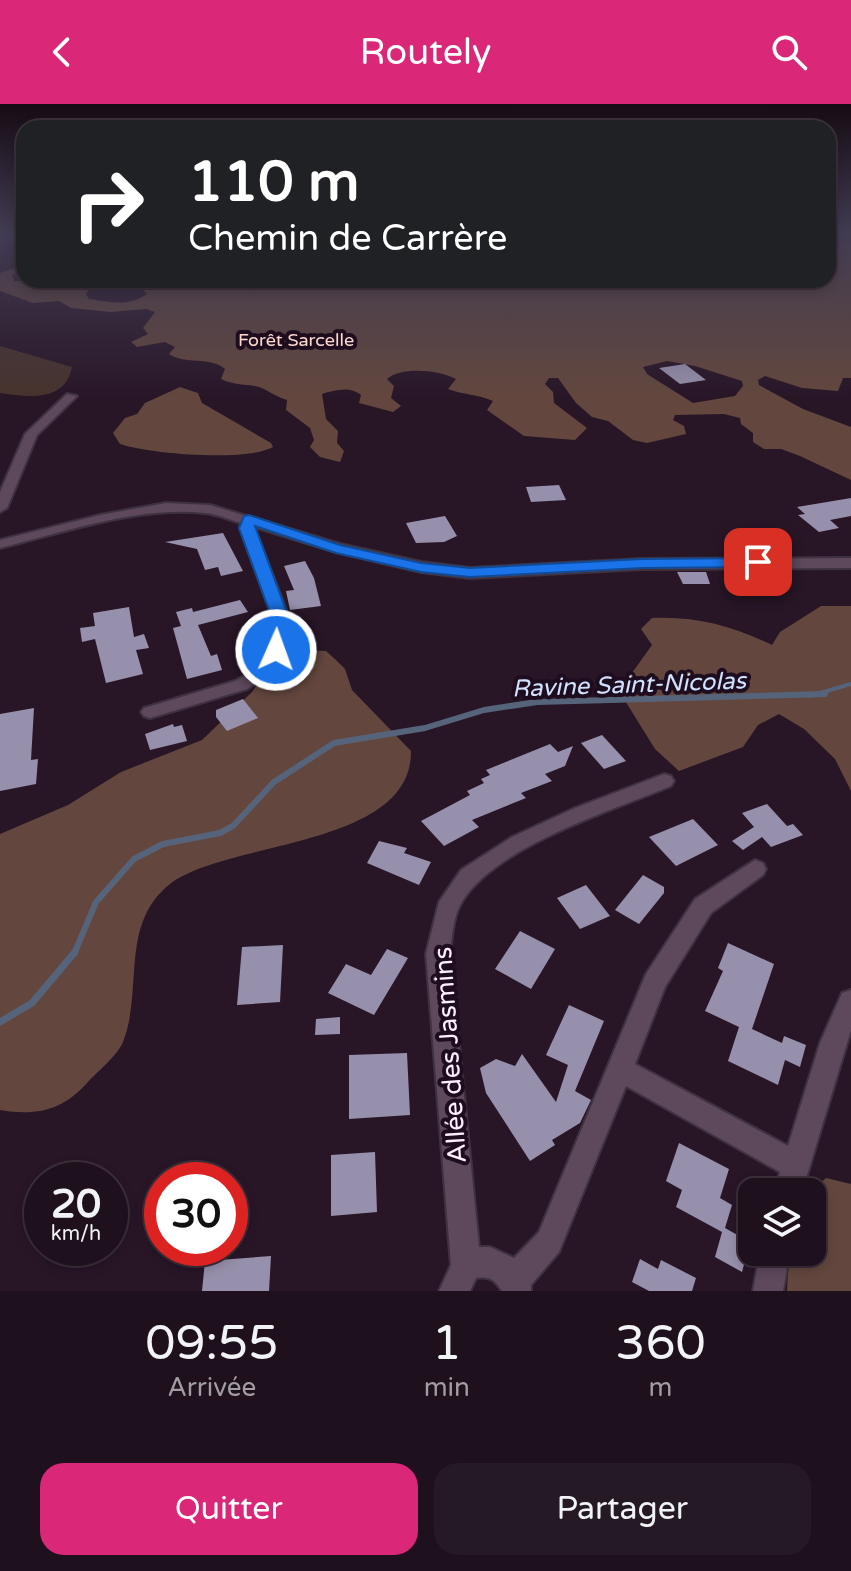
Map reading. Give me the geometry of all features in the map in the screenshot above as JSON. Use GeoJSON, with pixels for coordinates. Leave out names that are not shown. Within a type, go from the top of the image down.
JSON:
{"type":"FeatureCollection","features":[{"type":"Feature","properties":{"kind":"street"},"geometry":{"type":"LineString","coordinates":[[0,508],[31,434],[71,396]]}},
{"type":"Feature","properties":{"kind":"street"},"geometry":{"type":"LineString","coordinates":[[0,544],[100,519],[166,507],[210,509],[336,548],[421,567],[470,573],[642,564],[851,563]]}},
{"type":"Feature","properties":{"kind":"street"},"geometry":{"type":"LineString","coordinates":[[150,712],[241,685],[267,670],[276,650],[279,613],[247,528],[249,519]]}},
{"type":"Feature","properties":{"kind":"street","name":"Allée des Jasmins"},"geometry":{"type":"LineString","coordinates":[[460,1278],[438,954],[444,917],[465,880],[499,857],[550,828],[664,781]]}},
{"type":"Feature","properties":{"kind":"street","name":"Allée des Jasmins"},"geometry":{"type":"LineString","coordinates":[[460,1278],[478,1261],[493,1262],[507,1269],[516,1286],[549,1242],[655,982],[703,906],[755,869]]}},
{"type":"Feature","properties":{"kind":"street"},"geometry":{"type":"LineString","coordinates":[[791,1178],[833,1043],[851,1001]]}},
{"type":"Feature","properties":{"kind":"street"},"geometry":{"type":"LineString","coordinates":[[621,1070],[794,1164]]}},
{"type":"Feature","properties":{"kind":"street"},"geometry":{"type":"LineString","coordinates":[[768,1291],[772,1266]]}},
{"type":"Feature","properties":{"kind":"shaded area"},"geometry":{"type":"Polygon","coordinates":[[[0,346],[72,367],[68,379],[62,387],[44,395],[0,393],[0,346]]]}},
{"type":"Feature","properties":{"kind":"green space","name":"Forêt Sarcelle"},"geometry":{"type":"Polygon","coordinates":[[[0,287],[90,288],[86,294],[89,299],[119,302],[133,301],[147,294],[141,288],[851,287],[851,378],[843,378],[838,391],[802,388],[765,376],[758,380],[759,385],[803,409],[851,427],[851,480],[781,449],[764,449],[753,442],[753,433],[741,424],[740,418],[724,414],[675,415],[673,420],[684,426],[686,434],[647,443],[633,440],[608,421],[592,417],[576,403],[558,378],[549,378],[545,384],[553,392],[554,403],[587,428],[575,440],[524,436],[487,410],[493,401],[448,389],[456,379],[421,371],[401,372],[387,379],[394,386],[391,398],[401,406],[393,412],[359,403],[361,395],[352,390],[322,394],[326,419],[338,431],[337,443],[344,451],[340,462],[320,457],[310,447],[314,440],[310,428],[286,410],[287,400],[259,387],[221,379],[225,369],[219,365],[175,357],[169,354],[175,347],[165,342],[137,347],[131,342],[148,334],[143,328],[155,312],[146,309],[111,312],[71,308],[59,301],[33,303],[0,291],[0,287]],[[667,361],[643,367],[647,374],[693,403],[735,396],[743,386],[742,381],[667,361]]]}},
{"type":"Feature","properties":{"kind":"green space"},"geometry":{"type":"Polygon","coordinates":[[[180,387],[198,393],[202,403],[273,447],[242,454],[198,455],[120,444],[113,433],[125,418],[137,414],[145,403],[180,387]]]}},
{"type":"Feature","properties":{"kind":"green space"},"geometry":{"type":"Polygon","coordinates":[[[821,606],[851,606],[851,791],[835,759],[804,729],[779,714],[758,725],[743,747],[679,771],[655,749],[619,691],[652,645],[641,629],[652,618],[714,624],[772,645],[780,632],[821,606]]]}},
{"type":"Feature","properties":{"kind":"green space"},"geometry":{"type":"Polygon","coordinates":[[[304,650],[326,651],[336,660],[345,669],[352,690],[411,751],[403,783],[382,807],[350,824],[232,858],[197,870],[170,884],[154,900],[144,918],[135,958],[129,1021],[116,1053],[78,1092],[58,1105],[37,1111],[0,1110],[0,834],[68,805],[121,772],[202,740],[252,692],[267,670],[304,650]]]}},
{"type":"Feature","properties":{"kind":"green space"},"geometry":{"type":"Polygon","coordinates":[[[826,1178],[851,1184],[851,1291],[787,1291],[788,1266],[826,1266],[826,1178]]]}},
{"type":"Feature","properties":{"kind":"building"},"geometry":{"type":"Polygon","coordinates":[[[685,364],[706,380],[680,384],[659,368],[685,364]]]}},
{"type":"Feature","properties":{"kind":"building"},"geometry":{"type":"Polygon","coordinates":[[[559,485],[566,500],[531,502],[526,487],[559,485]]]}},
{"type":"Feature","properties":{"kind":"building"},"geometry":{"type":"Polygon","coordinates":[[[851,498],[851,516],[830,520],[839,528],[819,532],[798,515],[805,514],[797,507],[851,498]]]}},
{"type":"Feature","properties":{"kind":"building"},"geometry":{"type":"Polygon","coordinates":[[[445,516],[457,536],[444,542],[416,543],[406,523],[445,516]]]}},
{"type":"Feature","properties":{"kind":"building"},"geometry":{"type":"Polygon","coordinates":[[[223,533],[243,571],[221,576],[218,567],[205,570],[197,549],[165,542],[223,533]]]}},
{"type":"Feature","properties":{"kind":"building"},"geometry":{"type":"Polygon","coordinates":[[[305,561],[314,578],[321,606],[290,610],[286,591],[294,590],[284,566],[305,561]]]}},
{"type":"Feature","properties":{"kind":"building"},"geometry":{"type":"Polygon","coordinates":[[[677,572],[706,572],[710,584],[683,584],[677,572]]]}},
{"type":"Feature","properties":{"kind":"building"},"geometry":{"type":"Polygon","coordinates":[[[240,600],[248,612],[198,625],[211,656],[217,654],[222,670],[187,679],[173,628],[181,626],[176,612],[192,608],[193,612],[240,600]]]}},
{"type":"Feature","properties":{"kind":"building"},"geometry":{"type":"Polygon","coordinates":[[[129,607],[134,637],[144,634],[149,648],[136,650],[143,674],[106,683],[95,639],[82,642],[80,628],[95,626],[93,613],[129,607]]]}},
{"type":"Feature","properties":{"kind":"building"},"geometry":{"type":"Polygon","coordinates":[[[243,699],[258,718],[227,731],[216,717],[216,710],[243,699]]]}},
{"type":"Feature","properties":{"kind":"building"},"geometry":{"type":"Polygon","coordinates":[[[34,708],[31,760],[38,759],[36,784],[0,791],[0,714],[34,708]]]}},
{"type":"Feature","properties":{"kind":"building"},"geometry":{"type":"Polygon","coordinates":[[[173,724],[174,727],[182,725],[187,741],[150,750],[145,734],[173,724]]]}},
{"type":"Feature","properties":{"kind":"building"},"geometry":{"type":"Polygon","coordinates":[[[602,735],[626,761],[604,769],[581,743],[602,735]]]}},
{"type":"Feature","properties":{"kind":"building"},"geometry":{"type":"Polygon","coordinates":[[[550,744],[558,752],[573,746],[565,766],[545,774],[552,781],[521,793],[526,798],[472,820],[479,827],[444,846],[421,821],[470,795],[467,791],[484,783],[481,779],[490,775],[486,770],[550,744]]]}},
{"type":"Feature","properties":{"kind":"building"},"geometry":{"type":"Polygon","coordinates":[[[767,804],[787,826],[793,824],[803,835],[771,847],[762,837],[743,850],[732,841],[754,827],[742,813],[767,804]]]}},
{"type":"Feature","properties":{"kind":"building"},"geometry":{"type":"Polygon","coordinates":[[[693,819],[718,845],[676,866],[649,837],[693,819]]]}},
{"type":"Feature","properties":{"kind":"building"},"geometry":{"type":"Polygon","coordinates":[[[379,841],[407,848],[404,853],[431,862],[419,885],[367,863],[379,841]]]}},
{"type":"Feature","properties":{"kind":"building"},"geometry":{"type":"Polygon","coordinates":[[[643,875],[664,887],[664,893],[639,924],[615,910],[643,875]]]}},
{"type":"Feature","properties":{"kind":"building"},"geometry":{"type":"Polygon","coordinates":[[[586,885],[610,916],[580,929],[557,898],[586,885]]]}},
{"type":"Feature","properties":{"kind":"building"},"geometry":{"type":"Polygon","coordinates":[[[520,931],[555,949],[531,989],[495,969],[520,931]]]}},
{"type":"Feature","properties":{"kind":"building"},"geometry":{"type":"Polygon","coordinates":[[[728,943],[774,964],[752,1029],[782,1043],[784,1036],[806,1045],[800,1067],[785,1060],[778,1085],[728,1061],[739,1027],[705,1011],[723,971],[718,968],[728,943]]]}},
{"type":"Feature","properties":{"kind":"building"},"geometry":{"type":"Polygon","coordinates":[[[283,945],[280,1002],[237,1005],[242,947],[283,945]]]}},
{"type":"Feature","properties":{"kind":"building"},"geometry":{"type":"Polygon","coordinates":[[[387,949],[408,958],[374,1015],[328,993],[346,964],[371,975],[387,949]]]}},
{"type":"Feature","properties":{"kind":"building"},"geometry":{"type":"Polygon","coordinates":[[[569,1005],[604,1021],[575,1091],[591,1100],[580,1123],[552,1140],[555,1145],[530,1161],[486,1093],[480,1068],[496,1059],[515,1066],[522,1054],[556,1102],[568,1065],[546,1055],[569,1005]]]}},
{"type":"Feature","properties":{"kind":"building"},"geometry":{"type":"Polygon","coordinates":[[[340,1017],[340,1034],[315,1035],[316,1019],[340,1017]]]}},
{"type":"Feature","properties":{"kind":"building"},"geometry":{"type":"Polygon","coordinates":[[[407,1053],[410,1115],[349,1119],[349,1055],[407,1053]]]}},
{"type":"Feature","properties":{"kind":"building"},"geometry":{"type":"Polygon","coordinates":[[[679,1143],[729,1169],[720,1198],[732,1205],[725,1228],[738,1235],[738,1266],[744,1266],[742,1272],[715,1257],[722,1232],[676,1207],[682,1190],[666,1181],[679,1143]]]}},
{"type":"Feature","properties":{"kind":"building"},"geometry":{"type":"Polygon","coordinates":[[[375,1152],[377,1212],[331,1216],[331,1155],[375,1152]]]}},
{"type":"Feature","properties":{"kind":"building"},"geometry":{"type":"Polygon","coordinates":[[[271,1256],[269,1291],[202,1291],[204,1266],[248,1266],[248,1258],[271,1256]]]}},
{"type":"Feature","properties":{"kind":"building"},"geometry":{"type":"Polygon","coordinates":[[[640,1259],[658,1269],[661,1260],[696,1278],[692,1291],[649,1291],[632,1282],[640,1259]]]}},
{"type":"Feature","properties":{"kind":"waterway","name":"Ravine Saint-Nicolas"},"geometry":{"type":"LineString","coordinates":[[816,694],[851,684]]}},
{"type":"Feature","properties":{"kind":"waterway","name":"Ravine Saint-Nicolas"},"geometry":{"type":"LineString","coordinates":[[75,952],[96,902],[134,859],[163,844],[220,833],[233,826],[274,782],[334,743],[425,728],[484,710],[537,702],[816,694]]}},
{"type":"Feature","properties":{"kind":"waterway","name":"Ravine Saint-Nicolas"},"geometry":{"type":"LineString","coordinates":[[810,696],[816,694]]}},
{"type":"Feature","properties":{"kind":"waterway","name":"Ravine Saint-Nicolas"},"geometry":{"type":"LineString","coordinates":[[816,694],[825,694]]}},
{"type":"Feature","properties":{"kind":"waterway","name":"Ravine Saint-Nicolas"},"geometry":{"type":"LineString","coordinates":[[0,1022],[32,1003],[75,952]]}},
{"type":"Feature","properties":{"kind":"route"},"geometry":{"type":"LineString","coordinates":[[276,650],[279,613],[247,528],[249,519],[336,548],[421,567],[470,573],[642,564],[758,562]]}}]}
